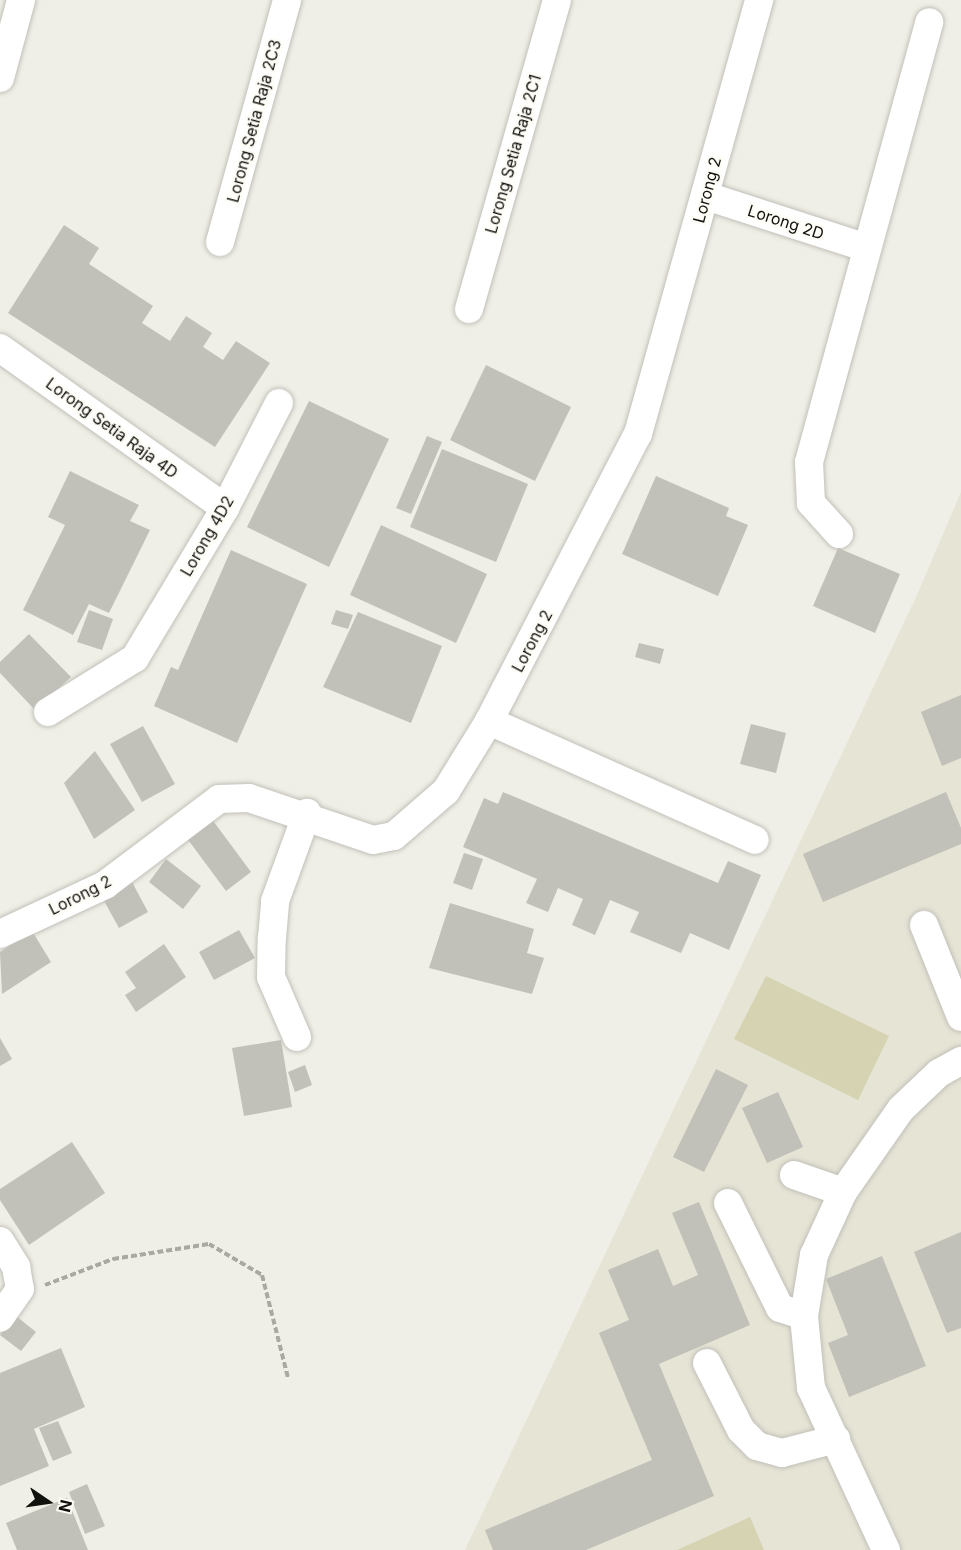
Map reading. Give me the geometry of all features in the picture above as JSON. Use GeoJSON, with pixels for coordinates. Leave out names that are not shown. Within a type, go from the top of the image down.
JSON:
{"type":"FeatureCollection","features":[{"type":"Feature","properties":{"kind":"street"},"geometry":{"type":"LineString","coordinates":[[0,78],[21,0]]}},
{"type":"Feature","properties":{"kind":"street","name":"Lorong Setia Raja 2C3"},"geometry":{"type":"LineString","coordinates":[[220,242],[287,0]]}},
{"type":"Feature","properties":{"kind":"street","name":"Lorong Setia Raja 2C1"},"geometry":{"type":"LineString","coordinates":[[469,309],[557,0]]}},
{"type":"Feature","properties":{"kind":"street","name":"Lorong 2"},"geometry":{"type":"LineString","coordinates":[[0,933],[105,885],[219,799],[249,798],[307,813],[373,840],[394,836],[446,790],[489,721],[638,434],[759,0]]}},
{"type":"Feature","properties":{"kind":"street"},"geometry":{"type":"LineString","coordinates":[[839,534],[811,503],[809,462],[929,22]]}},
{"type":"Feature","properties":{"kind":"street","name":"Lorong 2D"},"geometry":{"type":"LineString","coordinates":[[706,196],[867,248]]}},
{"type":"Feature","properties":{"kind":"street","name":"Lorong Setia Raja 4D"},"geometry":{"type":"LineString","coordinates":[[0,348],[225,508]]}},
{"type":"Feature","properties":{"kind":"street","name":"Lorong 4D2"},"geometry":{"type":"LineString","coordinates":[[48,712],[128,664],[225,508],[279,403]]}},
{"type":"Feature","properties":{"kind":"street"},"geometry":{"type":"LineString","coordinates":[[489,721],[755,840]]}},
{"type":"Feature","properties":{"kind":"street"},"geometry":{"type":"LineString","coordinates":[[297,1037],[271,977],[272,938],[275,901],[307,813]]}},
{"type":"Feature","properties":{"kind":"street"},"geometry":{"type":"LineString","coordinates":[[924,925],[961,1017]]}},
{"type":"Feature","properties":{"kind":"street"},"geometry":{"type":"LineString","coordinates":[[886,1550],[811,1388],[804,1316],[814,1255],[843,1192],[901,1109],[939,1073],[961,1061]]}},
{"type":"Feature","properties":{"kind":"street"},"geometry":{"type":"LineString","coordinates":[[794,1175],[843,1192]]}},
{"type":"Feature","properties":{"kind":"street"},"geometry":{"type":"LineString","coordinates":[[728,1203],[780,1308],[804,1316]]}},
{"type":"Feature","properties":{"kind":"street"},"geometry":{"type":"LineString","coordinates":[[0,1241],[16,1267],[20,1289],[4,1315]]}},
{"type":"Feature","properties":{"kind":"street"},"geometry":{"type":"LineString","coordinates":[[707,1363],[741,1430],[757,1446],[782,1453],[836,1439]]}},
{"type":"Feature","properties":{"kind":"path"},"geometry":{"type":"LineString","coordinates":[[4,1315],[36,1288],[113,1259],[209,1244],[262,1275],[288,1377]]}},
{"type":"Feature","properties":{"kind":"shaded area"},"geometry":{"type":"Polygon","coordinates":[[[961,492],[961,1550],[465,1550],[917,595],[961,492]]]}},
{"type":"Feature","properties":{"kind":"shaded area"},"geometry":{"type":"Polygon","coordinates":[[[766,976],[889,1036],[858,1100],[734,1039],[766,976]]]}},
{"type":"Feature","properties":{"kind":"shaded area"},"geometry":{"type":"Polygon","coordinates":[[[750,1517],[764,1550],[677,1550],[750,1517]]]}},
{"type":"Feature","properties":{"kind":"building"},"geometry":{"type":"Polygon","coordinates":[[[64,225],[99,248],[89,264],[153,306],[142,323],[170,341],[186,316],[212,333],[203,347],[223,360],[236,341],[270,363],[215,447],[8,313],[64,225]]]}},
{"type":"Feature","properties":{"kind":"building"},"geometry":{"type":"Polygon","coordinates":[[[486,365],[571,407],[535,481],[450,440],[486,365]]]}},
{"type":"Feature","properties":{"kind":"building"},"geometry":{"type":"Polygon","coordinates":[[[309,401],[389,439],[329,567],[247,527],[309,401]]]}},
{"type":"Feature","properties":{"kind":"building"},"geometry":{"type":"Polygon","coordinates":[[[427,436],[442,442],[411,514],[396,508],[427,436]]]}},
{"type":"Feature","properties":{"kind":"building"},"geometry":{"type":"Polygon","coordinates":[[[442,449],[528,484],[496,562],[410,527],[442,449]]]}},
{"type":"Feature","properties":{"kind":"building"},"geometry":{"type":"Polygon","coordinates":[[[70,471],[139,505],[130,521],[150,530],[109,613],[89,604],[73,635],[23,610],[65,525],[48,517],[70,471]]]}},
{"type":"Feature","properties":{"kind":"building"},"geometry":{"type":"Polygon","coordinates":[[[656,476],[729,508],[726,516],[748,525],[718,596],[622,554],[656,476]]]}},
{"type":"Feature","properties":{"kind":"building"},"geometry":{"type":"Polygon","coordinates":[[[381,525],[487,574],[456,643],[350,595],[381,525]]]}},
{"type":"Feature","properties":{"kind":"building"},"geometry":{"type":"Polygon","coordinates":[[[838,548],[900,574],[875,633],[813,606],[838,548]]]}},
{"type":"Feature","properties":{"kind":"building"},"geometry":{"type":"Polygon","coordinates":[[[231,550],[307,584],[237,743],[154,706],[171,667],[178,670],[231,550]]]}},
{"type":"Feature","properties":{"kind":"building"},"geometry":{"type":"Polygon","coordinates":[[[89,610],[113,619],[102,650],[77,642],[89,610]]]}},
{"type":"Feature","properties":{"kind":"building"},"geometry":{"type":"Polygon","coordinates":[[[336,610],[353,615],[348,629],[331,624],[336,610]]]}},
{"type":"Feature","properties":{"kind":"building"},"geometry":{"type":"Polygon","coordinates":[[[358,612],[442,646],[411,723],[323,687],[358,612]]]}},
{"type":"Feature","properties":{"kind":"building"},"geometry":{"type":"Polygon","coordinates":[[[29,634],[71,677],[35,710],[0,673],[0,662],[29,634]]]}},
{"type":"Feature","properties":{"kind":"building"},"geometry":{"type":"Polygon","coordinates":[[[639,643],[664,649],[660,664],[635,657],[639,643]]]}},
{"type":"Feature","properties":{"kind":"building"},"geometry":{"type":"Polygon","coordinates":[[[961,695],[961,758],[942,766],[921,712],[961,695]]]}},
{"type":"Feature","properties":{"kind":"building"},"geometry":{"type":"Polygon","coordinates":[[[751,724],[786,733],[776,773],[740,764],[751,724]]]}},
{"type":"Feature","properties":{"kind":"building"},"geometry":{"type":"Polygon","coordinates":[[[143,726],[175,784],[142,802],[110,744],[143,726]]]}},
{"type":"Feature","properties":{"kind":"building"},"geometry":{"type":"Polygon","coordinates":[[[95,751],[135,810],[94,839],[64,783],[95,751]]]}},
{"type":"Feature","properties":{"kind":"building"},"geometry":{"type":"Polygon","coordinates":[[[503,792],[718,883],[728,861],[761,875],[729,950],[690,933],[681,953],[630,932],[639,912],[610,900],[595,935],[572,925],[583,899],[558,888],[548,912],[526,903],[537,879],[463,847],[484,798],[498,804],[503,792]]]}},
{"type":"Feature","properties":{"kind":"building"},"geometry":{"type":"Polygon","coordinates":[[[946,792],[961,828],[961,844],[823,902],[803,854],[946,792]]]}},
{"type":"Feature","properties":{"kind":"building"},"geometry":{"type":"Polygon","coordinates":[[[211,818],[251,872],[226,891],[186,837],[211,818]]]}},
{"type":"Feature","properties":{"kind":"building"},"geometry":{"type":"Polygon","coordinates":[[[464,853],[483,859],[472,890],[453,883],[464,853]]]}},
{"type":"Feature","properties":{"kind":"building"},"geometry":{"type":"Polygon","coordinates":[[[166,859],[201,886],[183,909],[149,882],[166,859]]]}},
{"type":"Feature","properties":{"kind":"building"},"geometry":{"type":"Polygon","coordinates":[[[132,882],[148,912],[119,928],[103,899],[132,882]]]}},
{"type":"Feature","properties":{"kind":"building"},"geometry":{"type":"Polygon","coordinates":[[[450,903],[534,929],[527,953],[544,958],[532,994],[429,968],[450,903]]]}},
{"type":"Feature","properties":{"kind":"building"},"geometry":{"type":"Polygon","coordinates":[[[239,930],[255,958],[214,980],[199,952],[239,930]]]}},
{"type":"Feature","properties":{"kind":"building"},"geometry":{"type":"Polygon","coordinates":[[[32,931],[51,962],[2,994],[0,952],[32,931]]]}},
{"type":"Feature","properties":{"kind":"building"},"geometry":{"type":"Polygon","coordinates":[[[164,944],[186,977],[136,1012],[125,995],[136,988],[125,972],[164,944]]]}},
{"type":"Feature","properties":{"kind":"building"},"geometry":{"type":"Polygon","coordinates":[[[0,1038],[12,1059],[0,1066],[0,1038]]]}},
{"type":"Feature","properties":{"kind":"building"},"geometry":{"type":"Polygon","coordinates":[[[281,1040],[292,1107],[244,1116],[232,1048],[281,1040]]]}},
{"type":"Feature","properties":{"kind":"building"},"geometry":{"type":"Polygon","coordinates":[[[305,1065],[312,1085],[295,1092],[288,1072],[305,1065]]]}},
{"type":"Feature","properties":{"kind":"building"},"geometry":{"type":"Polygon","coordinates":[[[716,1069],[748,1085],[704,1172],[673,1157],[716,1069]]]}},
{"type":"Feature","properties":{"kind":"building"},"geometry":{"type":"Polygon","coordinates":[[[778,1092],[803,1147],[767,1163],[742,1108],[778,1092]]]}},
{"type":"Feature","properties":{"kind":"building"},"geometry":{"type":"Polygon","coordinates":[[[72,1142],[105,1193],[29,1245],[0,1200],[0,1189],[72,1142]]]}},
{"type":"Feature","properties":{"kind":"building"},"geometry":{"type":"Polygon","coordinates":[[[699,1202],[750,1325],[659,1364],[714,1496],[586,1550],[493,1550],[485,1530],[652,1460],[599,1333],[629,1320],[608,1270],[658,1249],[673,1286],[698,1275],[672,1213],[699,1202]]]}},
{"type":"Feature","properties":{"kind":"building"},"geometry":{"type":"Polygon","coordinates":[[[961,1232],[961,1328],[947,1333],[914,1252],[961,1232]]]}},
{"type":"Feature","properties":{"kind":"building"},"geometry":{"type":"Polygon","coordinates":[[[882,1256],[926,1366],[849,1397],[828,1343],[848,1335],[826,1279],[882,1256]]]}},
{"type":"Feature","properties":{"kind":"building"},"geometry":{"type":"Polygon","coordinates":[[[16,1316],[36,1332],[21,1351],[0,1335],[16,1316]]]}},
{"type":"Feature","properties":{"kind":"building"},"geometry":{"type":"Polygon","coordinates":[[[61,1348],[85,1407],[34,1429],[49,1466],[0,1486],[0,1373],[61,1348]]]}},
{"type":"Feature","properties":{"kind":"building"},"geometry":{"type":"Polygon","coordinates":[[[58,1421],[72,1453],[53,1461],[39,1428],[58,1421]]]}},
{"type":"Feature","properties":{"kind":"building"},"geometry":{"type":"Polygon","coordinates":[[[87,1484],[105,1526],[85,1534],[69,1492],[87,1484]]]}},
{"type":"Feature","properties":{"kind":"building"},"geometry":{"type":"Polygon","coordinates":[[[67,1498],[88,1550],[17,1550],[6,1523],[67,1498]]]}}]}
